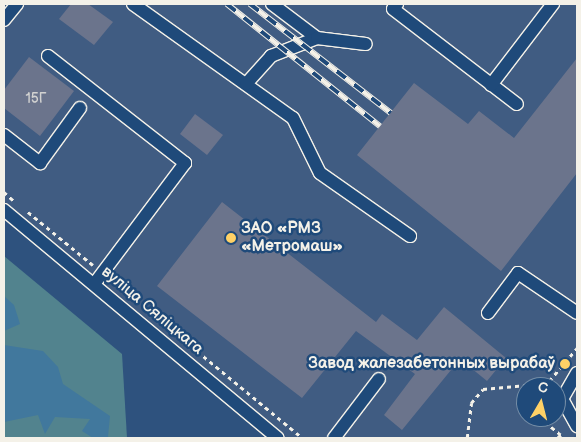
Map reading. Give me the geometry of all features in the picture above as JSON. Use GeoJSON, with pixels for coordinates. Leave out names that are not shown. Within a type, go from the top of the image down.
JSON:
{"type":"FeatureCollection","features":[{"type":"Feature","properties":{"kind":"street"},"geometry":{"type":"LineString","coordinates":[[4,20],[17,4]]}},
{"type":"Feature","properties":{"kind":"street"},"geometry":{"type":"LineString","coordinates":[[133,4],[293,118],[320,173],[410,236]]}},
{"type":"Feature","properties":{"kind":"street"},"geometry":{"type":"LineString","coordinates":[[272,4],[317,38]]}},
{"type":"Feature","properties":{"kind":"street"},"geometry":{"type":"LineString","coordinates":[[397,4],[392,9],[517,104]]}},
{"type":"Feature","properties":{"kind":"street"},"geometry":{"type":"LineString","coordinates":[[491,85],[553,4]]}},
{"type":"Feature","properties":{"kind":"street"},"geometry":{"type":"LineString","coordinates":[[246,84],[271,56],[317,38],[366,44]]}},
{"type":"Feature","properties":{"kind":"street"},"geometry":{"type":"LineString","coordinates":[[48,56],[185,163],[94,284]]}},
{"type":"Feature","properties":{"kind":"street"},"geometry":{"type":"LineString","coordinates":[[4,135],[40,163],[80,108]]}},
{"type":"Feature","properties":{"kind":"street","name":"вуліца Сяліцкага"},"geometry":{"type":"LineString","coordinates":[[4,210],[278,438]]}},
{"type":"Feature","properties":{"kind":"street"},"geometry":{"type":"LineString","coordinates":[[488,313],[518,273],[577,313]]}},
{"type":"Feature","properties":{"kind":"street"},"geometry":{"type":"LineString","coordinates":[[577,374],[562,399],[577,426]]}},
{"type":"Feature","properties":{"kind":"street"},"geometry":{"type":"LineString","coordinates":[[334,438],[378,379]]}},
{"type":"Feature","properties":{"kind":"path"},"geometry":{"type":"LineString","coordinates":[[4,192],[19,204]]}},
{"type":"Feature","properties":{"kind":"path"},"geometry":{"type":"LineString","coordinates":[[26,211],[303,438]]}},
{"type":"Feature","properties":{"kind":"path"},"geometry":{"type":"LineString","coordinates":[[553,377],[577,348]]}},
{"type":"Feature","properties":{"kind":"path"},"geometry":{"type":"LineString","coordinates":[[467,438],[471,403],[483,389],[516,386]]}},
{"type":"Feature","properties":{"kind":"path"},"geometry":{"type":"LineString","coordinates":[[552,427],[561,435],[558,438]]}},
{"type":"Feature","properties":{"kind":"shaded area"},"geometry":{"type":"Polygon","coordinates":[[[4,4],[577,4],[577,433],[573,438],[286,438],[4,205],[4,4]]]}},
{"type":"Feature","properties":{"kind":"shaded area"},"geometry":{"type":"Polygon","coordinates":[[[4,296],[14,305],[20,324],[4,331],[4,296]]]}},
{"type":"Feature","properties":{"kind":"shaded area"},"geometry":{"type":"Polygon","coordinates":[[[4,345],[43,351],[58,367],[63,384],[110,416],[108,437],[93,438],[82,431],[90,419],[55,417],[45,434],[38,415],[4,422],[4,345]]]}},
{"type":"Feature","properties":{"kind":"green space"},"geometry":{"type":"Polygon","coordinates":[[[4,256],[122,354],[127,438],[4,438],[4,256]]]}},
{"type":"Feature","properties":{"kind":"building"},"geometry":{"type":"Polygon","coordinates":[[[71,4],[88,4],[113,22],[94,45],[59,19],[71,4]]]}},
{"type":"Feature","properties":{"kind":"building"},"geometry":{"type":"Polygon","coordinates":[[[29,57],[74,91],[40,136],[4,108],[4,90],[29,57]]]}},
{"type":"Feature","properties":{"kind":"building"},"geometry":{"type":"Polygon","coordinates":[[[577,58],[577,173],[501,271],[357,155],[414,83],[468,124],[479,111],[514,138],[577,58]]]}},
{"type":"Feature","properties":{"kind":"building"},"geometry":{"type":"Polygon","coordinates":[[[195,114],[223,135],[207,155],[180,134],[195,114]]]}},
{"type":"Feature","properties":{"kind":"building"},"geometry":{"type":"Polygon","coordinates":[[[222,202],[376,322],[382,314],[417,340],[444,307],[506,358],[487,381],[460,359],[402,430],[384,415],[415,374],[356,331],[302,398],[157,286],[222,202]]]}},
{"type":"Feature","properties":{"kind":"railway"},"geometry":{"type":"LineString","coordinates":[[227,4],[380,126]]}},
{"type":"Feature","properties":{"kind":"railway"},"geometry":{"type":"LineString","coordinates":[[250,4],[391,113]]}},
{"type":"Feature","properties":{"kind":"place","name":"ЗАО «РМЗ «Метромаш»"},"geometry":{"type":"Point","coordinates":[231,238]}},
{"type":"Feature","properties":{"kind":"place","name":"Завод жалезабетонных вырабаў"},"geometry":{"type":"Point","coordinates":[565,364]}}]}
